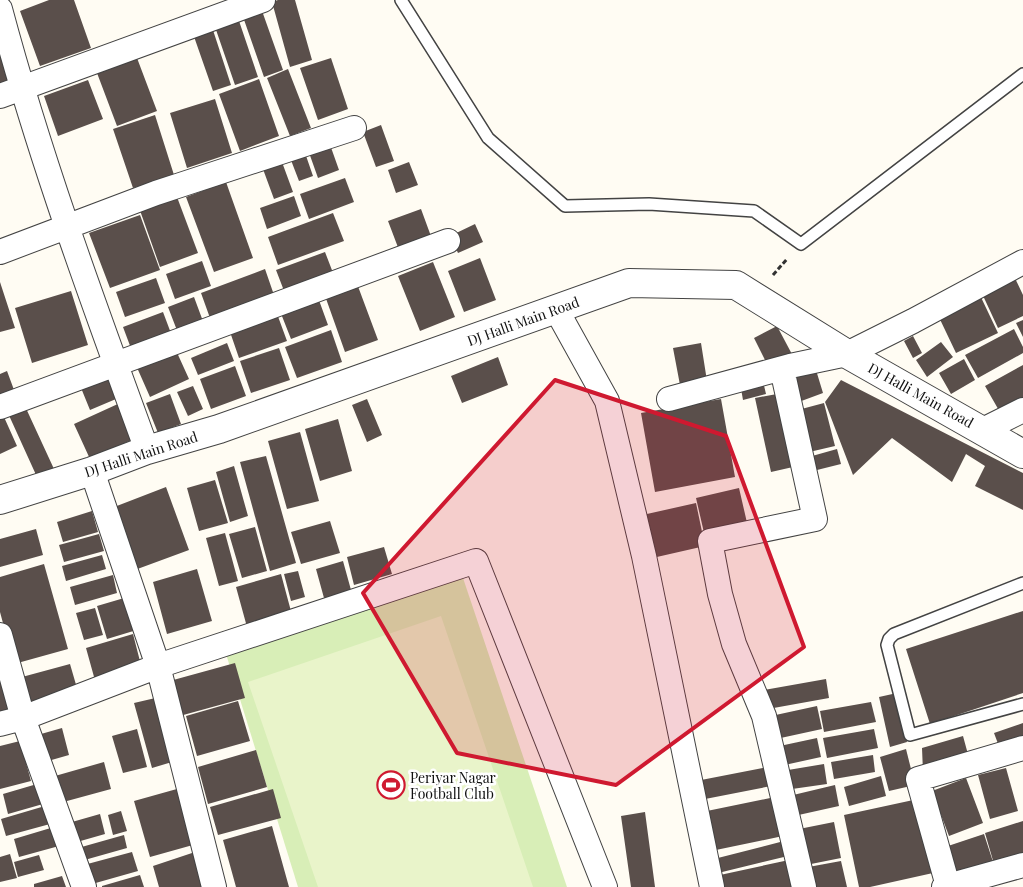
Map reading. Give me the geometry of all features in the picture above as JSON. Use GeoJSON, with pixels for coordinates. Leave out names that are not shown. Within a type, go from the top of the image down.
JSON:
{"type":"FeatureCollection","features":[{"type":"Feature","properties":{"kind":"street"},"geometry":{"type":"LineString","coordinates":[[11,92],[263,0]]}},
{"type":"Feature","properties":{"kind":"street"},"geometry":{"type":"LineString","coordinates":[[0,9],[11,92],[67,227],[147,450]]}},
{"type":"Feature","properties":{"kind":"street"},"geometry":{"type":"LineString","coordinates":[[0,252],[156,193],[354,128]]}},
{"type":"Feature","properties":{"kind":"street"},"geometry":{"type":"LineString","coordinates":[[0,407],[448,241]]}},
{"type":"Feature","properties":{"kind":"street"},"geometry":{"type":"LineString","coordinates":[[669,399],[847,354],[1023,262]]}},
{"type":"Feature","properties":{"kind":"street","name":"DJ Halli Main Road"},"geometry":{"type":"LineString","coordinates":[[0,500],[92,471],[147,450],[219,429],[629,284],[736,285],[847,354],[1023,454]]}},
{"type":"Feature","properties":{"kind":"street"},"geometry":{"type":"LineString","coordinates":[[556,309],[607,401],[644,556],[712,887]]}},
{"type":"Feature","properties":{"kind":"street"},"geometry":{"type":"LineString","coordinates":[[782,369],[815,519],[710,542],[720,594],[734,644],[764,716],[804,887]]}},
{"type":"Feature","properties":{"kind":"street"},"geometry":{"type":"LineString","coordinates":[[983,430],[1023,410]]}},
{"type":"Feature","properties":{"kind":"street"},"geometry":{"type":"LineString","coordinates":[[92,471],[158,666],[214,887]]}},
{"type":"Feature","properties":{"kind":"street"},"geometry":{"type":"LineString","coordinates":[[0,724],[23,718],[158,666],[476,561],[605,887]]}},
{"type":"Feature","properties":{"kind":"street"},"geometry":{"type":"LineString","coordinates":[[0,635],[23,718],[84,887]]}},
{"type":"Feature","properties":{"kind":"street"},"geometry":{"type":"LineString","coordinates":[[1023,748],[918,780],[946,886],[1023,865]]}},
{"type":"Feature","properties":{"kind":"lane"},"geometry":{"type":"LineString","coordinates":[[401,0],[488,138],[565,206],[649,204],[754,211],[801,244],[1023,74]]}},
{"type":"Feature","properties":{"kind":"lane"},"geometry":{"type":"LineString","coordinates":[[1023,583],[894,634],[889,639],[887,645],[910,735],[1023,704]]}},
{"type":"Feature","properties":{"kind":"path"},"geometry":{"type":"LineString","coordinates":[[754,296],[801,244]]}},
{"type":"Feature","properties":{"kind":"highlighted area"},"geometry":{"type":"Polygon","coordinates":[[[555,380],[726,436],[804,647],[616,785],[457,753],[363,593],[555,380]]]}},
{"type":"Feature","properties":{"kind":"green space","name":"Periyar Nagar Football Club"},"geometry":{"type":"Polygon","coordinates":[[[463,578],[567,887],[298,887],[226,654],[463,578]]]}},
{"type":"Feature","properties":{"kind":"green space","name":"Periyar Nagar Football Club"},"geometry":{"type":"Polygon","coordinates":[[[441,616],[533,887],[318,887],[248,682],[441,616]]]}},
{"type":"Feature","properties":{"kind":"building"},"geometry":{"type":"Polygon","coordinates":[[[49,0],[74,0],[91,48],[40,66],[20,11],[49,0]]]}},
{"type":"Feature","properties":{"kind":"building"},"geometry":{"type":"Polygon","coordinates":[[[295,0],[312,60],[290,67],[272,2],[295,0]]]}},
{"type":"Feature","properties":{"kind":"building"},"geometry":{"type":"Polygon","coordinates":[[[261,8],[283,70],[264,77],[242,14],[261,8]]]}},
{"type":"Feature","properties":{"kind":"building"},"geometry":{"type":"Polygon","coordinates":[[[237,15],[258,77],[235,85],[214,24],[237,15]]]}},
{"type":"Feature","properties":{"kind":"building"},"geometry":{"type":"Polygon","coordinates":[[[210,21],[231,85],[213,91],[191,28],[210,21]]]}},
{"type":"Feature","properties":{"kind":"building"},"geometry":{"type":"Polygon","coordinates":[[[0,50],[12,80],[0,85],[0,50]]]}},
{"type":"Feature","properties":{"kind":"building"},"geometry":{"type":"Polygon","coordinates":[[[137,58],[157,111],[117,126],[97,73],[137,58]]]}},
{"type":"Feature","properties":{"kind":"building"},"geometry":{"type":"Polygon","coordinates":[[[331,58],[348,109],[318,120],[300,68],[331,58]]]}},
{"type":"Feature","properties":{"kind":"building"},"geometry":{"type":"Polygon","coordinates":[[[288,69],[311,128],[290,136],[267,78],[288,69]]]}},
{"type":"Feature","properties":{"kind":"building"},"geometry":{"type":"Polygon","coordinates":[[[259,79],[279,136],[240,151],[219,94],[259,79]]]}},
{"type":"Feature","properties":{"kind":"building"},"geometry":{"type":"Polygon","coordinates":[[[88,80],[103,119],[58,136],[44,96],[88,80]]]}},
{"type":"Feature","properties":{"kind":"building"},"geometry":{"type":"Polygon","coordinates":[[[215,99],[232,153],[187,168],[170,113],[215,99]]]}},
{"type":"Feature","properties":{"kind":"building"},"geometry":{"type":"Polygon","coordinates":[[[155,115],[174,175],[133,188],[113,129],[155,115]]]}},
{"type":"Feature","properties":{"kind":"building"},"geometry":{"type":"Polygon","coordinates":[[[381,125],[394,161],[376,167],[363,132],[381,125]]]}},
{"type":"Feature","properties":{"kind":"building"},"geometry":{"type":"Polygon","coordinates":[[[328,139],[339,170],[318,178],[307,147],[328,139]]]}},
{"type":"Feature","properties":{"kind":"building"},"geometry":{"type":"Polygon","coordinates":[[[304,150],[313,176],[299,181],[289,155],[304,150]]]}},
{"type":"Feature","properties":{"kind":"building"},"geometry":{"type":"Polygon","coordinates":[[[279,154],[293,192],[274,199],[260,161],[279,154]]]}},
{"type":"Feature","properties":{"kind":"building"},"geometry":{"type":"Polygon","coordinates":[[[409,162],[418,185],[396,193],[388,170],[409,162]]]}},
{"type":"Feature","properties":{"kind":"building"},"geometry":{"type":"Polygon","coordinates":[[[345,178],[354,202],[309,219],[300,194],[345,178]]]}},
{"type":"Feature","properties":{"kind":"building"},"geometry":{"type":"Polygon","coordinates":[[[226,182],[253,258],[214,272],[186,197],[226,182]]]}},
{"type":"Feature","properties":{"kind":"building"},"geometry":{"type":"Polygon","coordinates":[[[174,189],[198,253],[160,267],[137,202],[174,189]]]}},
{"type":"Feature","properties":{"kind":"building"},"geometry":{"type":"Polygon","coordinates":[[[294,196],[301,216],[267,229],[260,208],[294,196]]]}},
{"type":"Feature","properties":{"kind":"building"},"geometry":{"type":"Polygon","coordinates":[[[421,209],[432,239],[399,250],[388,221],[421,209]]]}},
{"type":"Feature","properties":{"kind":"building"},"geometry":{"type":"Polygon","coordinates":[[[333,213],[344,241],[278,265],[268,237],[333,213]]]}},
{"type":"Feature","properties":{"kind":"building"},"geometry":{"type":"Polygon","coordinates":[[[140,215],[160,270],[110,288],[89,233],[140,215]]]}},
{"type":"Feature","properties":{"kind":"building"},"geometry":{"type":"Polygon","coordinates":[[[475,224],[483,242],[458,253],[450,236],[475,224]]]}},
{"type":"Feature","properties":{"kind":"building"},"geometry":{"type":"Polygon","coordinates":[[[325,252],[335,278],[286,296],[276,270],[325,252]]]}},
{"type":"Feature","properties":{"kind":"building"},"geometry":{"type":"Polygon","coordinates":[[[480,258],[496,300],[464,312],[448,271],[480,258]]]}},
{"type":"Feature","properties":{"kind":"building"},"geometry":{"type":"Polygon","coordinates":[[[202,261],[211,286],[175,299],[166,274],[202,261]]]}},
{"type":"Feature","properties":{"kind":"building"},"geometry":{"type":"Polygon","coordinates":[[[433,262],[455,317],[420,331],[398,276],[433,262]]]}},
{"type":"Feature","properties":{"kind":"building"},"geometry":{"type":"Polygon","coordinates":[[[265,269],[274,295],[210,318],[201,293],[265,269]]]}},
{"type":"Feature","properties":{"kind":"building"},"geometry":{"type":"Polygon","coordinates":[[[1012,272],[1023,295],[1023,316],[998,328],[979,287],[1012,272]]]}},
{"type":"Feature","properties":{"kind":"building"},"geometry":{"type":"Polygon","coordinates":[[[156,278],[165,303],[125,317],[116,292],[156,278]]]}},
{"type":"Feature","properties":{"kind":"building"},"geometry":{"type":"Polygon","coordinates":[[[356,281],[378,340],[345,352],[324,293],[356,281]]]}},
{"type":"Feature","properties":{"kind":"building"},"geometry":{"type":"Polygon","coordinates":[[[0,282],[15,328],[0,332],[0,282]]]}},
{"type":"Feature","properties":{"kind":"building"},"geometry":{"type":"Polygon","coordinates":[[[71,291],[88,345],[32,363],[15,308],[71,291]]]}},
{"type":"Feature","properties":{"kind":"building"},"geometry":{"type":"Polygon","coordinates":[[[978,291],[998,333],[956,353],[936,311],[978,291]]]}},
{"type":"Feature","properties":{"kind":"building"},"geometry":{"type":"Polygon","coordinates":[[[316,292],[328,325],[291,339],[278,306],[316,292]]]}},
{"type":"Feature","properties":{"kind":"building"},"geometry":{"type":"Polygon","coordinates":[[[194,297],[204,324],[178,333],[168,307],[194,297]]]}},
{"type":"Feature","properties":{"kind":"building"},"geometry":{"type":"Polygon","coordinates":[[[276,311],[287,341],[239,358],[229,329],[276,311]]]}},
{"type":"Feature","properties":{"kind":"building"},"geometry":{"type":"Polygon","coordinates":[[[163,312],[172,336],[132,351],[123,327],[163,312]]]}},
{"type":"Feature","properties":{"kind":"building"},"geometry":{"type":"Polygon","coordinates":[[[1023,320],[1023,337],[1016,323],[1023,320]]]}},
{"type":"Feature","properties":{"kind":"building"},"geometry":{"type":"Polygon","coordinates":[[[777,326],[794,358],[770,370],[754,338],[777,326]]]}},
{"type":"Feature","properties":{"kind":"building"},"geometry":{"type":"Polygon","coordinates":[[[1014,329],[1023,347],[1023,353],[978,378],[965,355],[1014,329]]]}},
{"type":"Feature","properties":{"kind":"building"},"geometry":{"type":"Polygon","coordinates":[[[331,330],[342,362],[297,378],[285,347],[331,330]]]}},
{"type":"Feature","properties":{"kind":"building"},"geometry":{"type":"Polygon","coordinates":[[[913,336],[922,353],[913,358],[904,341],[913,336]]]}},
{"type":"Feature","properties":{"kind":"building"},"geometry":{"type":"Polygon","coordinates":[[[941,342],[953,357],[927,377],[916,360],[941,342]]]}},
{"type":"Feature","properties":{"kind":"building"},"geometry":{"type":"Polygon","coordinates":[[[227,343],[234,361],[198,375],[191,358],[227,343]]]}},
{"type":"Feature","properties":{"kind":"building"},"geometry":{"type":"Polygon","coordinates":[[[701,343],[707,381],[680,385],[673,348],[701,343]]]}},
{"type":"Feature","properties":{"kind":"building"},"geometry":{"type":"Polygon","coordinates":[[[174,346],[189,379],[150,397],[135,363],[174,346]]]}},
{"type":"Feature","properties":{"kind":"building"},"geometry":{"type":"Polygon","coordinates":[[[279,348],[290,380],[251,393],[240,361],[279,348]]]}},
{"type":"Feature","properties":{"kind":"building"},"geometry":{"type":"Polygon","coordinates":[[[498,357],[508,385],[462,403],[451,376],[498,357]]]}},
{"type":"Feature","properties":{"kind":"building"},"geometry":{"type":"Polygon","coordinates":[[[964,359],[975,380],[951,394],[939,373],[964,359]]]}},
{"type":"Feature","properties":{"kind":"building"},"geometry":{"type":"Polygon","coordinates":[[[1023,365],[1023,401],[1001,414],[985,386],[1023,365]]]}},
{"type":"Feature","properties":{"kind":"building"},"geometry":{"type":"Polygon","coordinates":[[[235,366],[246,396],[211,409],[200,379],[235,366]]]}},
{"type":"Feature","properties":{"kind":"building"},"geometry":{"type":"Polygon","coordinates":[[[816,370],[823,393],[796,403],[788,379],[816,370]]]}},
{"type":"Feature","properties":{"kind":"building"},"geometry":{"type":"Polygon","coordinates":[[[7,371],[17,398],[0,404],[0,374],[7,371]]]}},
{"type":"Feature","properties":{"kind":"building"},"geometry":{"type":"Polygon","coordinates":[[[105,372],[116,399],[90,410],[79,383],[105,372]]]}},
{"type":"Feature","properties":{"kind":"building"},"geometry":{"type":"Polygon","coordinates":[[[762,377],[766,394],[743,400],[740,383],[762,377]]]}},
{"type":"Feature","properties":{"kind":"building"},"geometry":{"type":"Polygon","coordinates":[[[841,380],[1023,473],[1023,510],[975,486],[985,466],[966,454],[952,482],[892,438],[853,475],[825,402],[841,380]]]}},
{"type":"Feature","properties":{"kind":"building"},"geometry":{"type":"Polygon","coordinates":[[[193,386],[203,409],[188,416],[177,392],[193,386]]]}},
{"type":"Feature","properties":{"kind":"building"},"geometry":{"type":"Polygon","coordinates":[[[170,394],[181,424],[158,433],[146,403],[170,394]]]}},
{"type":"Feature","properties":{"kind":"building"},"geometry":{"type":"Polygon","coordinates":[[[777,394],[793,467],[771,472],[755,398],[777,394]]]}},
{"type":"Feature","properties":{"kind":"building"},"geometry":{"type":"Polygon","coordinates":[[[367,399],[382,435],[367,442],[352,405],[367,399]]]}},
{"type":"Feature","properties":{"kind":"building"},"geometry":{"type":"Polygon","coordinates":[[[721,399],[735,477],[655,492],[641,413],[721,399]]]}},
{"type":"Feature","properties":{"kind":"building"},"geometry":{"type":"Polygon","coordinates":[[[120,403],[136,438],[90,459],[74,424],[120,403]]]}},
{"type":"Feature","properties":{"kind":"building"},"geometry":{"type":"Polygon","coordinates":[[[824,403],[835,446],[805,453],[794,411],[824,403]]]}},
{"type":"Feature","properties":{"kind":"building"},"geometry":{"type":"Polygon","coordinates":[[[24,404],[54,469],[37,477],[7,411],[24,404]]]}},
{"type":"Feature","properties":{"kind":"building"},"geometry":{"type":"Polygon","coordinates":[[[4,417],[17,446],[0,454],[0,419],[4,417]]]}},
{"type":"Feature","properties":{"kind":"building"},"geometry":{"type":"Polygon","coordinates":[[[338,419],[352,471],[320,481],[305,429],[338,419]]]}},
{"type":"Feature","properties":{"kind":"building"},"geometry":{"type":"Polygon","coordinates":[[[300,432],[319,501],[287,509],[268,441],[300,432]]]}},
{"type":"Feature","properties":{"kind":"building"},"geometry":{"type":"Polygon","coordinates":[[[837,449],[841,464],[809,472],[805,458],[837,449]]]}},
{"type":"Feature","properties":{"kind":"building"},"geometry":{"type":"Polygon","coordinates":[[[266,456],[296,563],[270,571],[240,462],[266,456]]]}},
{"type":"Feature","properties":{"kind":"building"},"geometry":{"type":"Polygon","coordinates":[[[234,466],[248,516],[230,522],[216,472],[234,466]]]}},
{"type":"Feature","properties":{"kind":"building"},"geometry":{"type":"Polygon","coordinates":[[[215,480],[228,523],[199,531],[187,488],[215,480]]]}},
{"type":"Feature","properties":{"kind":"building"},"geometry":{"type":"Polygon","coordinates":[[[166,487],[189,550],[132,571],[109,509],[166,487]]]}},
{"type":"Feature","properties":{"kind":"building"},"geometry":{"type":"Polygon","coordinates":[[[739,488],[748,527],[705,537],[696,498],[739,488]]]}},
{"type":"Feature","properties":{"kind":"building"},"geometry":{"type":"Polygon","coordinates":[[[696,503],[705,546],[648,559],[638,516],[696,503]]]}},
{"type":"Feature","properties":{"kind":"building"},"geometry":{"type":"Polygon","coordinates":[[[92,511],[98,532],[63,542],[57,522],[92,511]]]}},
{"type":"Feature","properties":{"kind":"building"},"geometry":{"type":"Polygon","coordinates":[[[330,521],[340,553],[301,564],[291,532],[330,521]]]}},
{"type":"Feature","properties":{"kind":"building"},"geometry":{"type":"Polygon","coordinates":[[[255,527],[267,571],[242,578],[229,534],[255,527]]]}},
{"type":"Feature","properties":{"kind":"building"},"geometry":{"type":"Polygon","coordinates":[[[36,529],[43,555],[0,567],[0,539],[36,529]]]}},
{"type":"Feature","properties":{"kind":"building"},"geometry":{"type":"Polygon","coordinates":[[[225,533],[238,581],[219,586],[206,538],[225,533]]]}},
{"type":"Feature","properties":{"kind":"building"},"geometry":{"type":"Polygon","coordinates":[[[99,534],[104,551],[64,562],[59,545],[99,534]]]}},
{"type":"Feature","properties":{"kind":"building"},"geometry":{"type":"Polygon","coordinates":[[[384,547],[392,574],[354,585],[347,557],[384,547]]]}},
{"type":"Feature","properties":{"kind":"building"},"geometry":{"type":"Polygon","coordinates":[[[102,555],[106,569],[66,581],[62,566],[102,555]]]}},
{"type":"Feature","properties":{"kind":"building"},"geometry":{"type":"Polygon","coordinates":[[[343,561],[351,590],[324,598],[316,569],[343,561]]]}},
{"type":"Feature","properties":{"kind":"building"},"geometry":{"type":"Polygon","coordinates":[[[44,564],[68,649],[14,664],[0,612],[0,577],[44,564]]]}},
{"type":"Feature","properties":{"kind":"building"},"geometry":{"type":"Polygon","coordinates":[[[197,569],[212,621],[167,634],[153,582],[197,569]]]}},
{"type":"Feature","properties":{"kind":"building"},"geometry":{"type":"Polygon","coordinates":[[[298,571],[305,597],[291,601],[284,574],[298,571]]]}},
{"type":"Feature","properties":{"kind":"building"},"geometry":{"type":"Polygon","coordinates":[[[281,574],[292,615],[247,627],[236,587],[281,574]]]}},
{"type":"Feature","properties":{"kind":"building"},"geometry":{"type":"Polygon","coordinates":[[[113,575],[117,593],[75,605],[70,587],[113,575]]]}},
{"type":"Feature","properties":{"kind":"building"},"geometry":{"type":"Polygon","coordinates":[[[131,596],[140,629],[107,639],[97,606],[131,596]]]}},
{"type":"Feature","properties":{"kind":"building"},"geometry":{"type":"Polygon","coordinates":[[[95,608],[103,635],[84,640],[76,613],[95,608]]]}},
{"type":"Feature","properties":{"kind":"building"},"geometry":{"type":"Polygon","coordinates":[[[1023,611],[1023,693],[930,724],[906,649],[1023,611]]]}},
{"type":"Feature","properties":{"kind":"building"},"geometry":{"type":"Polygon","coordinates":[[[133,634],[142,669],[96,684],[86,648],[133,634]]]}},
{"type":"Feature","properties":{"kind":"building"},"geometry":{"type":"Polygon","coordinates":[[[235,663],[245,698],[176,717],[166,682],[235,663]]]}},
{"type":"Feature","properties":{"kind":"building"},"geometry":{"type":"Polygon","coordinates":[[[70,664],[79,695],[31,708],[22,677],[70,664]]]}},
{"type":"Feature","properties":{"kind":"building"},"geometry":{"type":"Polygon","coordinates":[[[0,667],[18,713],[0,717],[0,667]]]}},
{"type":"Feature","properties":{"kind":"building"},"geometry":{"type":"Polygon","coordinates":[[[826,679],[829,698],[768,709],[764,690],[826,679]]]}},
{"type":"Feature","properties":{"kind":"building"},"geometry":{"type":"Polygon","coordinates":[[[897,693],[907,742],[890,747],[879,697],[897,693]]]}},
{"type":"Feature","properties":{"kind":"building"},"geometry":{"type":"Polygon","coordinates":[[[164,696],[182,759],[152,768],[134,703],[164,696]]]}},
{"type":"Feature","properties":{"kind":"building"},"geometry":{"type":"Polygon","coordinates":[[[238,701],[250,741],[197,756],[186,716],[238,701]]]}},
{"type":"Feature","properties":{"kind":"building"},"geometry":{"type":"Polygon","coordinates":[[[871,702],[876,722],[824,732],[820,711],[871,702]]]}},
{"type":"Feature","properties":{"kind":"building"},"geometry":{"type":"Polygon","coordinates":[[[817,706],[822,729],[776,739],[771,716],[817,706]]]}},
{"type":"Feature","properties":{"kind":"building"},"geometry":{"type":"Polygon","coordinates":[[[1023,723],[1023,742],[1000,749],[994,733],[1023,723]]]}},
{"type":"Feature","properties":{"kind":"building"},"geometry":{"type":"Polygon","coordinates":[[[62,728],[69,755],[41,763],[34,736],[62,728]]]}},
{"type":"Feature","properties":{"kind":"building"},"geometry":{"type":"Polygon","coordinates":[[[137,729],[147,767],[123,773],[112,736],[137,729]]]}},
{"type":"Feature","properties":{"kind":"building"},"geometry":{"type":"Polygon","coordinates":[[[874,729],[878,748],[827,758],[823,738],[874,729]]]}},
{"type":"Feature","properties":{"kind":"building"},"geometry":{"type":"Polygon","coordinates":[[[963,736],[969,758],[923,772],[922,748],[963,736]]]}},
{"type":"Feature","properties":{"kind":"building"},"geometry":{"type":"Polygon","coordinates":[[[817,738],[821,757],[780,766],[775,747],[817,738]]]}},
{"type":"Feature","properties":{"kind":"building"},"geometry":{"type":"Polygon","coordinates":[[[20,741],[31,781],[0,789],[0,746],[20,741]]]}},
{"type":"Feature","properties":{"kind":"building"},"geometry":{"type":"Polygon","coordinates":[[[906,749],[915,785],[889,791],[880,757],[906,749]]]}},
{"type":"Feature","properties":{"kind":"building"},"geometry":{"type":"Polygon","coordinates":[[[256,750],[267,787],[208,804],[198,767],[256,750]]]}},
{"type":"Feature","properties":{"kind":"building"},"geometry":{"type":"Polygon","coordinates":[[[873,755],[875,772],[834,779],[831,762],[873,755]]]}},
{"type":"Feature","properties":{"kind":"building"},"geometry":{"type":"Polygon","coordinates":[[[104,762],[111,789],[56,804],[48,778],[104,762]]]}},
{"type":"Feature","properties":{"kind":"building"},"geometry":{"type":"Polygon","coordinates":[[[824,764],[827,784],[785,790],[782,771],[824,764]]]}},
{"type":"Feature","properties":{"kind":"building"},"geometry":{"type":"Polygon","coordinates":[[[768,767],[771,786],[700,800],[696,781],[768,767]]]}},
{"type":"Feature","properties":{"kind":"building"},"geometry":{"type":"Polygon","coordinates":[[[1006,768],[1018,811],[990,819],[978,775],[1006,768]]]}},
{"type":"Feature","properties":{"kind":"building"},"geometry":{"type":"Polygon","coordinates":[[[881,776],[886,796],[849,806],[844,787],[881,776]]]}},
{"type":"Feature","properties":{"kind":"building"},"geometry":{"type":"Polygon","coordinates":[[[966,778],[983,823],[949,836],[932,791],[966,778]]]}},
{"type":"Feature","properties":{"kind":"building"},"geometry":{"type":"Polygon","coordinates":[[[37,784],[43,804],[8,814],[3,794],[37,784]]]}},
{"type":"Feature","properties":{"kind":"building"},"geometry":{"type":"Polygon","coordinates":[[[835,785],[839,806],[794,816],[789,796],[835,785]]]}},
{"type":"Feature","properties":{"kind":"building"},"geometry":{"type":"Polygon","coordinates":[[[184,787],[200,843],[150,857],[134,801],[184,787]]]}},
{"type":"Feature","properties":{"kind":"building"},"geometry":{"type":"Polygon","coordinates":[[[273,789],[281,818],[218,835],[210,807],[273,789]]]}},
{"type":"Feature","properties":{"kind":"building"},"geometry":{"type":"Polygon","coordinates":[[[775,797],[783,836],[711,851],[702,812],[775,797]]]}},
{"type":"Feature","properties":{"kind":"building"},"geometry":{"type":"Polygon","coordinates":[[[918,799],[933,873],[870,887],[859,887],[844,815],[918,799]]]}},
{"type":"Feature","properties":{"kind":"building"},"geometry":{"type":"Polygon","coordinates":[[[45,806],[50,824],[6,836],[1,819],[45,806]]]}},
{"type":"Feature","properties":{"kind":"building"},"geometry":{"type":"Polygon","coordinates":[[[121,811],[127,831],[113,835],[108,815],[121,811]]]}},
{"type":"Feature","properties":{"kind":"building"},"geometry":{"type":"Polygon","coordinates":[[[645,812],[655,887],[631,887],[621,816],[645,812]]]}},
{"type":"Feature","properties":{"kind":"building"},"geometry":{"type":"Polygon","coordinates":[[[100,814],[105,834],[70,844],[65,824],[100,814]]]}},
{"type":"Feature","properties":{"kind":"building"},"geometry":{"type":"Polygon","coordinates":[[[1023,821],[1023,863],[996,871],[985,833],[1023,821]]]}},
{"type":"Feature","properties":{"kind":"building"},"geometry":{"type":"Polygon","coordinates":[[[834,822],[841,858],[801,866],[794,830],[834,822]]]}},
{"type":"Feature","properties":{"kind":"building"},"geometry":{"type":"Polygon","coordinates":[[[272,826],[289,887],[236,887],[223,840],[272,826]]]}},
{"type":"Feature","properties":{"kind":"building"},"geometry":{"type":"Polygon","coordinates":[[[54,827],[59,846],[19,857],[14,839],[54,827]]]}},
{"type":"Feature","properties":{"kind":"building"},"geometry":{"type":"Polygon","coordinates":[[[984,834],[995,868],[950,883],[939,849],[984,834]]]}},
{"type":"Feature","properties":{"kind":"building"},"geometry":{"type":"Polygon","coordinates":[[[124,835],[127,848],[81,861],[78,848],[124,835]]]}},
{"type":"Feature","properties":{"kind":"building"},"geometry":{"type":"Polygon","coordinates":[[[784,841],[788,856],[714,874],[710,860],[784,841]]]}},
{"type":"Feature","properties":{"kind":"building"},"geometry":{"type":"Polygon","coordinates":[[[201,850],[210,887],[159,887],[153,866],[201,850]]]}},
{"type":"Feature","properties":{"kind":"building"},"geometry":{"type":"Polygon","coordinates":[[[132,852],[138,871],[85,886],[80,866],[132,852]]]}},
{"type":"Feature","properties":{"kind":"building"},"geometry":{"type":"Polygon","coordinates":[[[10,854],[17,878],[0,882],[0,857],[10,854]]]}},
{"type":"Feature","properties":{"kind":"building"},"geometry":{"type":"Polygon","coordinates":[[[39,855],[44,870],[18,877],[14,862],[39,855]]]}},
{"type":"Feature","properties":{"kind":"building"},"geometry":{"type":"Polygon","coordinates":[[[789,860],[795,887],[723,887],[720,875],[789,860]]]}},
{"type":"Feature","properties":{"kind":"building"},"geometry":{"type":"Polygon","coordinates":[[[841,861],[847,887],[807,887],[803,868],[841,861]]]}},
{"type":"Feature","properties":{"kind":"building"},"geometry":{"type":"Polygon","coordinates":[[[140,875],[144,887],[102,887],[102,886],[140,875]]]}},
{"type":"Feature","properties":{"kind":"building"},"geometry":{"type":"Polygon","coordinates":[[[62,876],[66,887],[34,887],[34,884],[62,876]]]}},
{"type":"Feature","properties":{"kind":"place","name":"Periyar Nagar Football Club"},"geometry":{"type":"Point","coordinates":[391,785]}}]}
